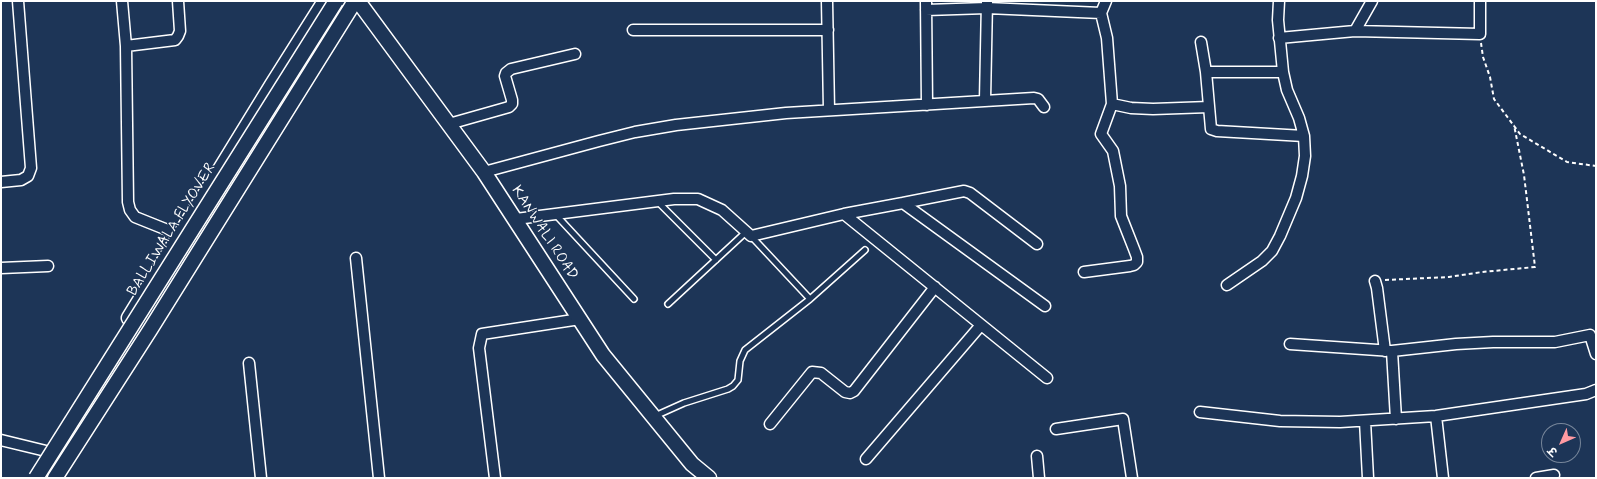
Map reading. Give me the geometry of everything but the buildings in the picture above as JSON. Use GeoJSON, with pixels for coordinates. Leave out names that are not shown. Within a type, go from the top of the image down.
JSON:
{"type":"FeatureCollection","features":[{"type":"Feature","properties":{"kind":"street"},"geometry":{"type":"LineString","coordinates":[[1,182],[21,180],[28,176],[31,168],[18,1]]}},
{"type":"Feature","properties":{"kind":"street"},"geometry":{"type":"LineString","coordinates":[[122,1],[126,46],[128,202],[130,210],[135,217],[180,235]]}},
{"type":"Feature","properties":{"kind":"street"},"geometry":{"type":"LineString","coordinates":[[126,46],[175,40],[180,31],[178,1]]}},
{"type":"Feature","properties":{"kind":"street"},"geometry":{"type":"LineString","coordinates":[[29,478],[325,1]]}},
{"type":"Feature","properties":{"kind":"street","name":"BALLIWALA FLYOVER"},"geometry":{"type":"LineString","coordinates":[[36,478],[336,1]]}},
{"type":"Feature","properties":{"kind":"street","name":"BALLIWALA FLYOVER"},"geometry":{"type":"LineString","coordinates":[[45,478],[344,1]]}},
{"type":"Feature","properties":{"kind":"street"},"geometry":{"type":"LineString","coordinates":[[56,478],[356,1]]}},
{"type":"Feature","properties":{"kind":"street","name":"KANWALI ROAD"},"geometry":{"type":"LineString","coordinates":[[356,1],[484,172],[516,219],[603,355],[692,464],[709,478]]}},
{"type":"Feature","properties":{"kind":"street"},"geometry":{"type":"LineString","coordinates":[[827,1],[828,110]]}},
{"type":"Feature","properties":{"kind":"street"},"geometry":{"type":"LineString","coordinates":[[1084,272],[1130,266],[1137,262],[1134,248],[1121,216],[1120,186],[1113,151],[1101,134],[1112,104],[1107,38],[1101,13],[1106,1]]}},
{"type":"Feature","properties":{"kind":"street"},"geometry":{"type":"LineString","coordinates":[[1227,285],[1262,261],[1272,251],[1278,241],[1296,198],[1302,176],[1305,156],[1304,136],[1282,72],[1278,20],[1279,1]]}},
{"type":"Feature","properties":{"kind":"street"},"geometry":{"type":"LineString","coordinates":[[1355,31],[1372,1]]}},
{"type":"Feature","properties":{"kind":"street"},"geometry":{"type":"LineString","coordinates":[[1279,38],[1355,31],[1480,34],[1480,1]]}},
{"type":"Feature","properties":{"kind":"street"},"geometry":{"type":"LineString","coordinates":[[927,105],[926,6],[987,5],[1101,13]]}},
{"type":"Feature","properties":{"kind":"street"},"geometry":{"type":"LineString","coordinates":[[986,100],[987,5]]}},
{"type":"Feature","properties":{"kind":"street"},"geometry":{"type":"LineString","coordinates":[[633,30],[828,30]]}},
{"type":"Feature","properties":{"kind":"street"},"geometry":{"type":"LineString","coordinates":[[1202,42],[1211,128],[1214,130],[1304,136]]}},
{"type":"Feature","properties":{"kind":"street"},"geometry":{"type":"LineString","coordinates":[[298,44],[320,58]]}},
{"type":"Feature","properties":{"kind":"street"},"geometry":{"type":"LineString","coordinates":[[449,124],[512,104],[505,76],[506,72],[511,69],[575,54]]}},
{"type":"Feature","properties":{"kind":"street"},"geometry":{"type":"LineString","coordinates":[[1206,72],[1282,72]]}},
{"type":"Feature","properties":{"kind":"street"},"geometry":{"type":"LineString","coordinates":[[270,88],[293,103]]}},
{"type":"Feature","properties":{"kind":"street"},"geometry":{"type":"LineString","coordinates":[[484,172],[635,132],[676,125],[770,114],[1034,98],[1038,99],[1044,107]]}},
{"type":"Feature","properties":{"kind":"street"},"geometry":{"type":"LineString","coordinates":[[1112,104],[1131,108],[1153,109],[1209,107]]}},
{"type":"Feature","properties":{"kind":"street"},"geometry":{"type":"LineString","coordinates":[[516,219],[687,198],[698,199],[722,210],[749,234],[964,191],[970,193],[1037,244]]}},
{"type":"Feature","properties":{"kind":"street"},"geometry":{"type":"LineString","coordinates":[[903,203],[1045,306]]}},
{"type":"Feature","properties":{"kind":"street"},"geometry":{"type":"LineString","coordinates":[[844,214],[1047,378]]}},
{"type":"Feature","properties":{"kind":"street"},"geometry":{"type":"LineString","coordinates":[[356,258],[379,478]]}},
{"type":"Feature","properties":{"kind":"street"},"geometry":{"type":"LineString","coordinates":[[1,268],[48,266]]}},
{"type":"Feature","properties":{"kind":"street"},"geometry":{"type":"LineString","coordinates":[[1375,281],[1388,351],[1396,419]]}},
{"type":"Feature","properties":{"kind":"street"},"geometry":{"type":"LineString","coordinates":[[770,424],[812,372],[821,373],[845,392],[854,392],[935,287]]}},
{"type":"Feature","properties":{"kind":"street"},"geometry":{"type":"LineString","coordinates":[[494,478],[479,348],[482,334],[580,319]]}},
{"type":"Feature","properties":{"kind":"street"},"geometry":{"type":"LineString","coordinates":[[866,459],[981,325]]}},
{"type":"Feature","properties":{"kind":"street"},"geometry":{"type":"LineString","coordinates":[[1290,344],[1388,351],[1493,342],[1555,342],[1590,335],[1596,354]]}},
{"type":"Feature","properties":{"kind":"street"},"geometry":{"type":"LineString","coordinates":[[249,363],[261,478]]}},
{"type":"Feature","properties":{"kind":"street"},"geometry":{"type":"LineString","coordinates":[[1200,412],[1280,421],[1366,421],[1436,416],[1586,394],[1596,390]]}},
{"type":"Feature","properties":{"kind":"street"},"geometry":{"type":"LineString","coordinates":[[1436,416],[1443,478]]}},
{"type":"Feature","properties":{"kind":"street"},"geometry":{"type":"LineString","coordinates":[[1056,428],[1123,419],[1132,478]]}},
{"type":"Feature","properties":{"kind":"street"},"geometry":{"type":"LineString","coordinates":[[1366,421],[1368,478]]}},
{"type":"Feature","properties":{"kind":"street"},"geometry":{"type":"LineString","coordinates":[[1,440],[46,451]]}},
{"type":"Feature","properties":{"kind":"street"},"geometry":{"type":"LineString","coordinates":[[1037,456],[1039,478]]}},
{"type":"Feature","properties":{"kind":"street"},"geometry":{"type":"LineString","coordinates":[[1536,478],[1554,475]]}},
{"type":"Feature","properties":{"kind":"lane"},"geometry":{"type":"LineString","coordinates":[[657,201],[716,260]]}},
{"type":"Feature","properties":{"kind":"lane"},"geometry":{"type":"LineString","coordinates":[[556,214],[634,299]]}},
{"type":"Feature","properties":{"kind":"lane"},"geometry":{"type":"LineString","coordinates":[[668,304],[716,260],[749,234],[810,299]]}},
{"type":"Feature","properties":{"kind":"lane"},"geometry":{"type":"LineString","coordinates":[[654,417],[684,403],[733,386],[738,380],[740,361],[745,350],[810,299],[865,250]]}},
{"type":"Feature","properties":{"kind":"path"},"geometry":{"type":"LineString","coordinates":[[1483,56],[1490,77],[1494,99],[1520,134],[1567,162],[1596,166]]}},
{"type":"Feature","properties":{"kind":"path"},"geometry":{"type":"LineString","coordinates":[[1375,281],[1400,278],[1449,277],[1535,267],[1524,175],[1514,125]]}}]}
